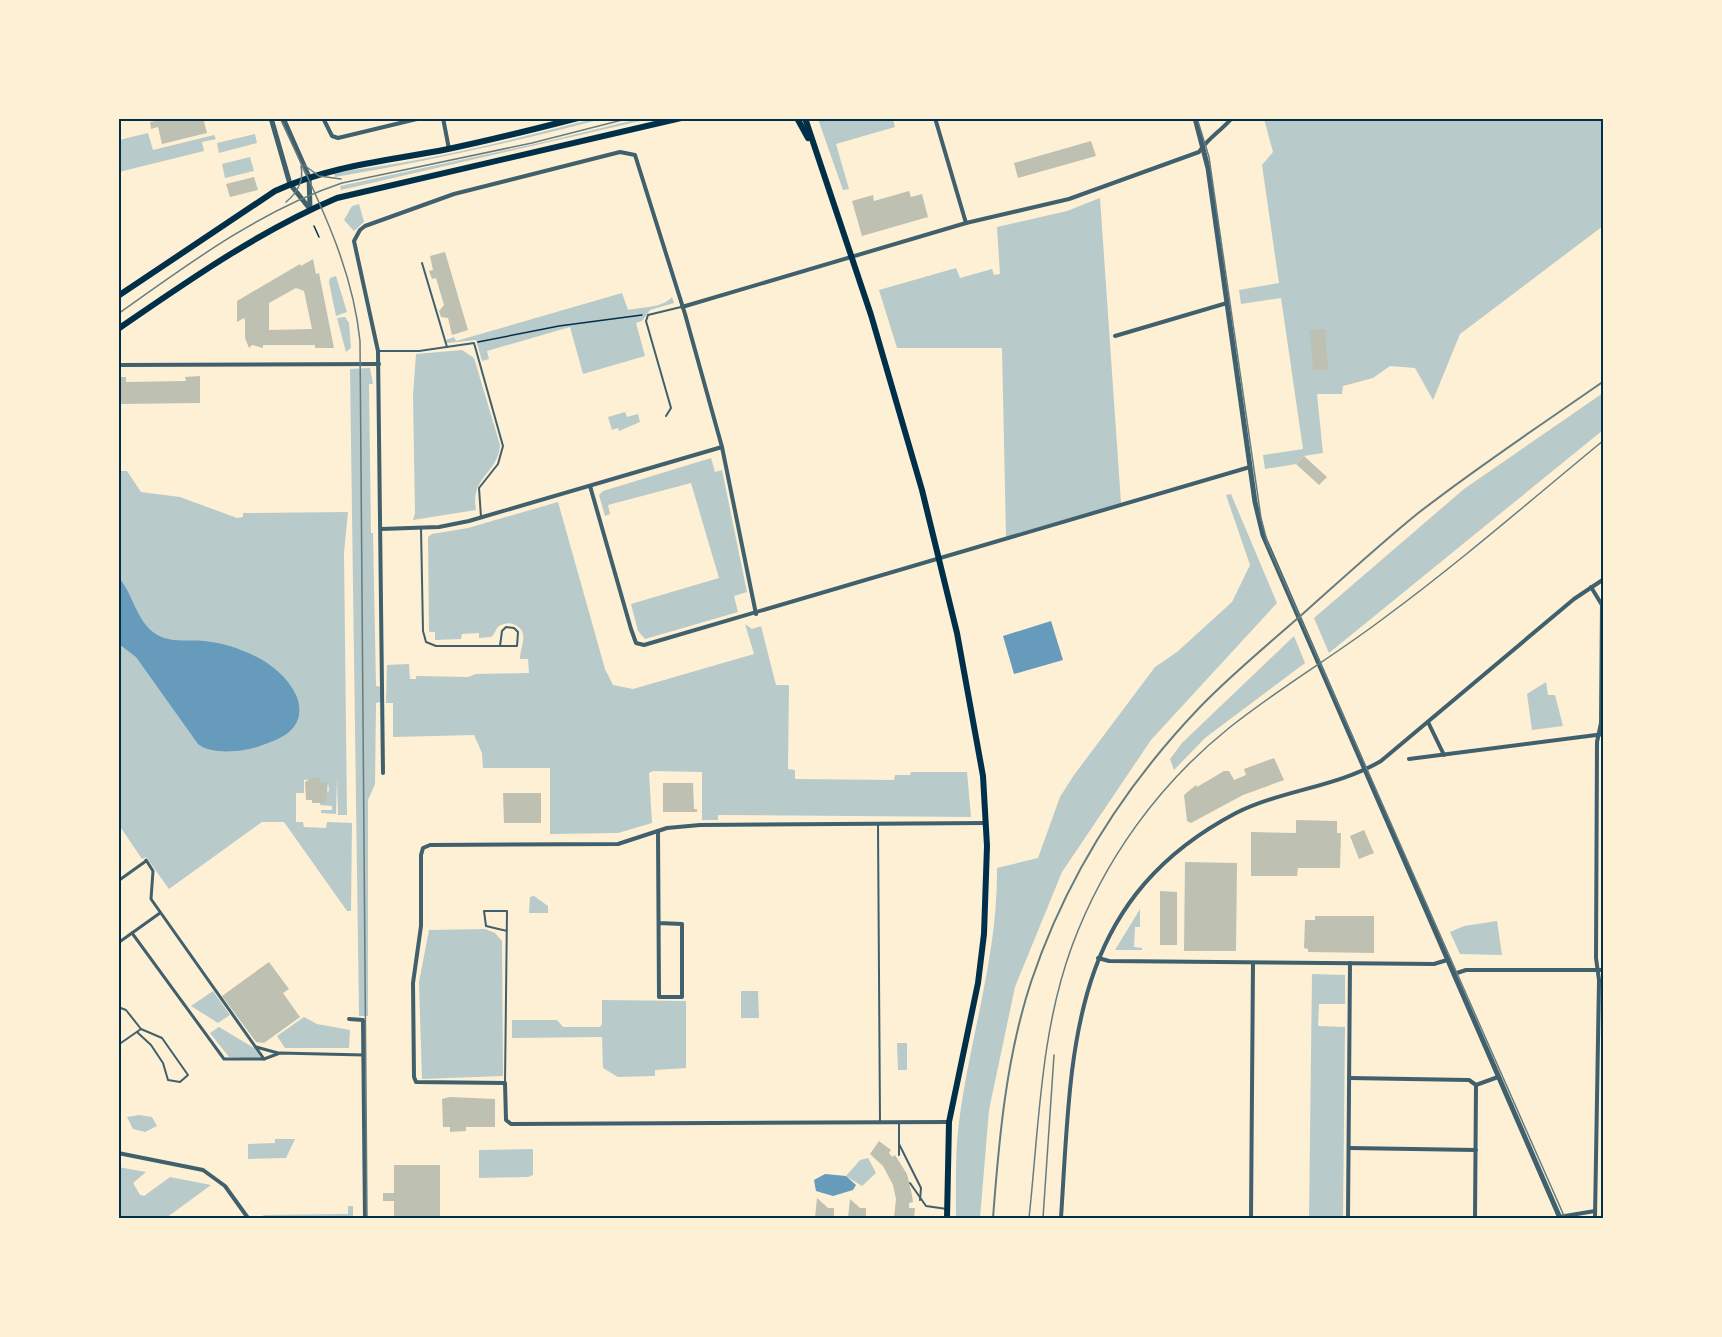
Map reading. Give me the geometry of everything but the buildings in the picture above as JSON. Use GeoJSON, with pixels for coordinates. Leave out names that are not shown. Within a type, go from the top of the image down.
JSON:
{"type":"FeatureCollection","features":[{"type":"Feature","properties":{"kind":"main road"},"geometry":{"type":"LineString","coordinates":[[118,296],[275,191],[290,184],[336,168],[448,149],[578,118]]}},
{"type":"Feature","properties":{"kind":"main road"},"geometry":{"type":"LineString","coordinates":[[118,328],[183,284],[310,209],[350,194],[681,118]]}},
{"type":"Feature","properties":{"kind":"main road"},"geometry":{"type":"LineString","coordinates":[[797,118],[812,146]]}},
{"type":"Feature","properties":{"kind":"main road"},"geometry":{"type":"LineString","coordinates":[[805,118],[812,146],[850,255],[907,437],[955,626],[976,728],[987,823],[987,884],[981,963],[950,1122],[947,1218]]}},
{"type":"Feature","properties":{"kind":"street"},"geometry":{"type":"LineString","coordinates":[[271,118],[290,184],[310,209]]}},
{"type":"Feature","properties":{"kind":"street"},"geometry":{"type":"LineString","coordinates":[[283,118],[309,177],[310,209]]}},
{"type":"Feature","properties":{"kind":"street"},"geometry":{"type":"LineString","coordinates":[[323,118],[332,135],[338,138],[421,118]]}},
{"type":"Feature","properties":{"kind":"street"},"geometry":{"type":"LineString","coordinates":[[443,118],[448,149]]}},
{"type":"Feature","properties":{"kind":"street"},"geometry":{"type":"LineString","coordinates":[[935,118],[966,223]]}},
{"type":"Feature","properties":{"kind":"street"},"geometry":{"type":"LineString","coordinates":[[1195,118],[1203,145],[1258,520],[1322,674],[1560,1218],[1595,1211]]}},
{"type":"Feature","properties":{"kind":"street"},"geometry":{"type":"LineString","coordinates":[[682,307],[850,255],[966,223],[1069,199],[1199,152],[1208,139],[1220,134],[1232,118]]}},
{"type":"Feature","properties":{"kind":"street"},"geometry":{"type":"LineString","coordinates":[[383,773],[379,364],[373,317],[355,250],[354,239],[360,230],[454,194],[620,152],[635,155],[641,167],[722,447],[756,614]]}},
{"type":"Feature","properties":{"kind":"street"},"geometry":{"type":"LineString","coordinates":[[1115,336],[1227,303]]}},
{"type":"Feature","properties":{"kind":"street"},"geometry":{"type":"LineString","coordinates":[[120,365],[379,364]]}},
{"type":"Feature","properties":{"kind":"street"},"geometry":{"type":"LineString","coordinates":[[381,529],[421,528],[481,517],[722,447]]}},
{"type":"Feature","properties":{"kind":"street"},"geometry":{"type":"LineString","coordinates":[[590,486],[636,643],[644,645],[938,561],[1251,467]]}},
{"type":"Feature","properties":{"kind":"street"},"geometry":{"type":"LineString","coordinates":[[1062,1218],[1071,1072],[1082,1013],[1098,958],[1121,912],[1140,887],[1165,861],[1220,822],[1259,803],[1364,770],[1381,761],[1428,722],[1433,715],[1591,587],[1604,579]]}},
{"type":"Feature","properties":{"kind":"street"},"geometry":{"type":"LineString","coordinates":[[1591,587],[1602,604],[1595,1218]]}},
{"type":"Feature","properties":{"kind":"street"},"geometry":{"type":"LineString","coordinates":[[1428,722],[1444,754]]}},
{"type":"Feature","properties":{"kind":"street"},"geometry":{"type":"LineString","coordinates":[[1408,759],[1601,734]]}},
{"type":"Feature","properties":{"kind":"street"},"geometry":{"type":"LineString","coordinates":[[950,1122],[511,1124],[506,1120],[505,1083],[416,1082],[414,1077],[413,983],[421,926],[421,855],[423,848],[430,845],[618,844],[676,826],[987,823]]}},
{"type":"Feature","properties":{"kind":"street"},"geometry":{"type":"LineString","coordinates":[[658,831],[658,997],[682,997],[682,924],[659,923]]}},
{"type":"Feature","properties":{"kind":"street"},"geometry":{"type":"LineString","coordinates":[[118,881],[146,860],[153,871],[151,899],[264,1059]]}},
{"type":"Feature","properties":{"kind":"street"},"geometry":{"type":"LineString","coordinates":[[118,943],[160,913]]}},
{"type":"Feature","properties":{"kind":"street"},"geometry":{"type":"LineString","coordinates":[[132,933],[224,1059],[264,1059],[280,1053]]}},
{"type":"Feature","properties":{"kind":"street"},"geometry":{"type":"LineString","coordinates":[[1098,958],[1130,961],[1253,963],[1434,964],[1447,960]]}},
{"type":"Feature","properties":{"kind":"street"},"geometry":{"type":"LineString","coordinates":[[1251,1218],[1253,963]]}},
{"type":"Feature","properties":{"kind":"street"},"geometry":{"type":"LineString","coordinates":[[1348,1218],[1350,963]]}},
{"type":"Feature","properties":{"kind":"street"},"geometry":{"type":"LineString","coordinates":[[1454,974],[1466,970],[1604,970]]}},
{"type":"Feature","properties":{"kind":"street"},"geometry":{"type":"LineString","coordinates":[[349,1019],[363,1020],[365,1218]]}},
{"type":"Feature","properties":{"kind":"street"},"geometry":{"type":"LineString","coordinates":[[256,1047],[280,1053],[363,1055]]}},
{"type":"Feature","properties":{"kind":"street"},"geometry":{"type":"LineString","coordinates":[[1476,1085],[1498,1077]]}},
{"type":"Feature","properties":{"kind":"street"},"geometry":{"type":"LineString","coordinates":[[1349,1078],[1469,1080],[1476,1085]]}},
{"type":"Feature","properties":{"kind":"street"},"geometry":{"type":"LineString","coordinates":[[1474,1218],[1476,1085]]}},
{"type":"Feature","properties":{"kind":"street"},"geometry":{"type":"LineString","coordinates":[[1349,1148],[1476,1149]]}},
{"type":"Feature","properties":{"kind":"street"},"geometry":{"type":"LineString","coordinates":[[118,1154],[202,1170],[225,1186],[248,1218]]}},
{"type":"Feature","properties":{"kind":"lane"},"geometry":{"type":"LineString","coordinates":[[422,263],[447,347]]}},
{"type":"Feature","properties":{"kind":"lane"},"geometry":{"type":"LineString","coordinates":[[666,416],[671,408],[646,321],[648,315],[682,307]]}},
{"type":"Feature","properties":{"kind":"lane"},"geometry":{"type":"LineString","coordinates":[[378,351],[419,351],[474,343],[503,446],[498,464],[479,488],[481,517]]}},
{"type":"Feature","properties":{"kind":"lane"},"geometry":{"type":"LineString","coordinates":[[421,528],[423,632],[426,642],[436,646],[500,646],[517,646],[518,632],[514,628],[506,627],[502,631],[500,646]]}},
{"type":"Feature","properties":{"kind":"lane"},"geometry":{"type":"LineString","coordinates":[[878,824],[880,1122]]}},
{"type":"Feature","properties":{"kind":"lane"},"geometry":{"type":"LineString","coordinates":[[505,1083],[507,931],[507,911],[484,911],[486,926],[507,931]]}},
{"type":"Feature","properties":{"kind":"lane"},"geometry":{"type":"LineString","coordinates":[[118,1007],[126,1010],[141,1029],[162,1038],[188,1075],[180,1082],[168,1080],[163,1063],[151,1045],[137,1032]]}},
{"type":"Feature","properties":{"kind":"lane"},"geometry":{"type":"LineString","coordinates":[[118,1045],[141,1029]]}},
{"type":"Feature","properties":{"kind":"lane"},"geometry":{"type":"LineString","coordinates":[[899,1122],[899,1155]]}},
{"type":"Feature","properties":{"kind":"lane"},"geometry":{"type":"LineString","coordinates":[[899,1144],[921,1188],[920,1200]]}},
{"type":"Feature","properties":{"kind":"lane"},"geometry":{"type":"LineString","coordinates":[[910,1183],[926,1206],[947,1209]]}},
{"type":"Feature","properties":{"kind":"path"},"geometry":{"type":"LineString","coordinates":[[314,226],[319,237]]}},
{"type":"Feature","properties":{"kind":"path"},"geometry":{"type":"LineString","coordinates":[[474,343],[559,326],[648,315]]}},
{"type":"Feature","properties":{"kind":"shaded area"},"geometry":{"type":"Polygon","coordinates":[[[593,119],[602,119],[469,151],[335,177],[334,172],[432,157],[593,119]]]}},
{"type":"Feature","properties":{"kind":"shaded area"},"geometry":{"type":"Polygon","coordinates":[[[638,119],[649,119],[341,190],[340,186],[548,141],[638,119]]]}},
{"type":"Feature","properties":{"kind":"shaded area"},"geometry":{"type":"Polygon","coordinates":[[[818,119],[893,119],[895,127],[836,144],[849,189],[843,190],[818,119]]]}},
{"type":"Feature","properties":{"kind":"shaded area"},"geometry":{"type":"Polygon","coordinates":[[[1264,119],[1603,119],[1603,226],[1460,334],[1433,400],[1415,368],[1390,366],[1373,378],[1343,386],[1342,394],[1317,394],[1323,453],[1304,456],[1296,464],[1265,469],[1263,455],[1303,449],[1281,298],[1241,304],[1239,290],[1279,283],[1262,165],[1273,152],[1264,119]]]}},
{"type":"Feature","properties":{"kind":"shaded area"},"geometry":{"type":"Polygon","coordinates":[[[148,133],[153,150],[214,135],[216,139],[202,142],[204,151],[119,172],[119,140],[148,133]]]}},
{"type":"Feature","properties":{"kind":"shaded area"},"geometry":{"type":"Polygon","coordinates":[[[255,134],[257,143],[219,153],[217,143],[255,134]]]}},
{"type":"Feature","properties":{"kind":"shaded area"},"geometry":{"type":"Polygon","coordinates":[[[250,157],[254,171],[225,178],[222,164],[250,157]]]}},
{"type":"Feature","properties":{"kind":"shaded area"},"geometry":{"type":"Polygon","coordinates":[[[1100,198],[1121,503],[1006,537],[1002,348],[897,348],[879,290],[956,268],[960,278],[992,269],[994,275],[1000,274],[997,227],[1067,211],[1100,198]]]}},
{"type":"Feature","properties":{"kind":"shaded area"},"geometry":{"type":"Polygon","coordinates":[[[359,204],[364,222],[354,231],[344,220],[352,206],[359,204]]]}},
{"type":"Feature","properties":{"kind":"shaded area"},"geometry":{"type":"Polygon","coordinates":[[[336,276],[347,312],[336,316],[329,282],[330,278],[336,276]]]}},
{"type":"Feature","properties":{"kind":"shaded area"},"geometry":{"type":"Polygon","coordinates":[[[622,293],[628,310],[658,305],[672,297],[674,303],[650,310],[642,321],[636,323],[645,356],[583,374],[570,327],[487,351],[489,359],[482,361],[476,340],[447,343],[446,340],[454,337],[456,341],[622,293]]]}},
{"type":"Feature","properties":{"kind":"shaded area"},"geometry":{"type":"Polygon","coordinates":[[[345,317],[349,323],[351,348],[346,352],[337,318],[345,317]]]}},
{"type":"Feature","properties":{"kind":"shaded area"},"geometry":{"type":"Polygon","coordinates":[[[462,350],[474,358],[500,445],[498,455],[495,463],[480,482],[475,499],[476,510],[413,520],[415,513],[413,395],[416,354],[462,350]]]}},
{"type":"Feature","properties":{"kind":"shaded area"},"geometry":{"type":"Polygon","coordinates":[[[370,368],[373,384],[369,384],[376,686],[381,687],[381,702],[376,703],[375,784],[368,800],[368,1016],[359,1016],[350,369],[370,368]]]}},
{"type":"Feature","properties":{"kind":"shaded area"},"geometry":{"type":"Polygon","coordinates":[[[1603,393],[1603,430],[1329,653],[1314,618],[1464,489],[1603,393]]]}},
{"type":"Feature","properties":{"kind":"shaded area"},"geometry":{"type":"Polygon","coordinates":[[[625,412],[627,417],[638,414],[640,422],[619,431],[618,428],[612,430],[608,417],[625,412]]]}},
{"type":"Feature","properties":{"kind":"shaded area"},"geometry":{"type":"Polygon","coordinates":[[[711,458],[715,472],[722,470],[747,592],[734,596],[738,612],[645,639],[638,631],[631,604],[719,578],[691,483],[608,505],[610,514],[605,516],[599,495],[603,491],[711,458]]]}},
{"type":"Feature","properties":{"kind":"shaded area"},"geometry":{"type":"Polygon","coordinates":[[[118,471],[127,471],[141,492],[180,497],[237,518],[243,517],[243,513],[348,512],[344,553],[347,815],[338,815],[337,778],[336,814],[321,813],[321,810],[332,810],[332,806],[320,805],[326,802],[326,792],[329,791],[328,782],[320,782],[320,778],[304,780],[304,793],[296,793],[296,822],[303,822],[304,827],[326,828],[327,822],[352,823],[351,911],[347,911],[284,822],[262,822],[169,889],[146,857],[142,859],[119,825],[118,471]]]}},
{"type":"Feature","properties":{"kind":"shaded area"},"geometry":{"type":"Polygon","coordinates":[[[1231,494],[1277,603],[1151,740],[1062,872],[1015,987],[989,1110],[980,1218],[956,1218],[956,1158],[959,1122],[993,933],[997,868],[1038,858],[1060,797],[1155,667],[1177,652],[1232,602],[1250,565],[1226,495],[1231,494]]]}},
{"type":"Feature","properties":{"kind":"shaded area"},"geometry":{"type":"Polygon","coordinates":[[[558,502],[605,669],[613,685],[633,689],[754,654],[745,624],[752,629],[761,626],[776,685],[789,685],[788,769],[795,770],[795,779],[894,780],[895,775],[910,775],[911,772],[967,772],[971,817],[718,815],[718,820],[702,820],[702,772],[653,771],[649,773],[652,823],[618,833],[550,834],[550,768],[483,768],[482,753],[474,735],[393,737],[393,703],[386,703],[387,665],[409,664],[410,679],[416,679],[416,676],[468,677],[476,674],[529,673],[528,659],[520,659],[522,631],[513,624],[499,626],[491,637],[479,638],[479,633],[462,634],[461,639],[435,640],[435,632],[429,632],[428,537],[432,534],[468,528],[558,502]]]}},
{"type":"Feature","properties":{"kind":"shaded area"},"geometry":{"type":"Polygon","coordinates":[[[1294,636],[1305,663],[1205,738],[1174,770],[1170,759],[1182,743],[1294,636]]]}},
{"type":"Feature","properties":{"kind":"shaded area"},"geometry":{"type":"Polygon","coordinates":[[[1546,682],[1548,695],[1555,695],[1563,726],[1532,730],[1527,694],[1546,682]]]}},
{"type":"Feature","properties":{"kind":"shaded area"},"geometry":{"type":"Polygon","coordinates":[[[534,896],[548,906],[548,913],[529,913],[530,897],[534,896]]]}},
{"type":"Feature","properties":{"kind":"shaded area"},"geometry":{"type":"Polygon","coordinates":[[[1140,909],[1140,927],[1135,927],[1134,947],[1142,948],[1142,950],[1115,950],[1140,909]]]}},
{"type":"Feature","properties":{"kind":"shaded area"},"geometry":{"type":"Polygon","coordinates":[[[1497,921],[1502,955],[1460,954],[1450,932],[1464,926],[1497,921]]]}},
{"type":"Feature","properties":{"kind":"shaded area"},"geometry":{"type":"Polygon","coordinates":[[[485,929],[495,933],[502,941],[503,1076],[422,1079],[419,982],[429,930],[485,929]]]}},
{"type":"Feature","properties":{"kind":"shaded area"},"geometry":{"type":"Polygon","coordinates":[[[1312,974],[1345,975],[1345,1004],[1319,1004],[1318,1026],[1345,1027],[1343,1218],[1309,1218],[1312,974]]]}},
{"type":"Feature","properties":{"kind":"shaded area"},"geometry":{"type":"Polygon","coordinates":[[[213,991],[230,1015],[218,1023],[191,1006],[213,991]]]}},
{"type":"Feature","properties":{"kind":"shaded area"},"geometry":{"type":"Polygon","coordinates":[[[741,991],[758,991],[759,1018],[741,1018],[741,991]]]}},
{"type":"Feature","properties":{"kind":"shaded area"},"geometry":{"type":"Polygon","coordinates":[[[602,1000],[686,1001],[686,1068],[655,1070],[655,1076],[618,1077],[603,1068],[602,1037],[512,1038],[512,1020],[557,1020],[563,1027],[600,1027],[602,1000]]]}},
{"type":"Feature","properties":{"kind":"shaded area"},"geometry":{"type":"Polygon","coordinates":[[[304,1017],[317,1024],[350,1030],[349,1048],[285,1048],[277,1036],[304,1017]]]}},
{"type":"Feature","properties":{"kind":"shaded area"},"geometry":{"type":"Polygon","coordinates":[[[219,1027],[254,1048],[262,1059],[229,1057],[210,1033],[219,1027]]]}},
{"type":"Feature","properties":{"kind":"shaded area"},"geometry":{"type":"Polygon","coordinates":[[[897,1043],[907,1043],[907,1070],[898,1070],[897,1043]]]}},
{"type":"Feature","properties":{"kind":"shaded area"},"geometry":{"type":"Polygon","coordinates":[[[139,1115],[152,1117],[157,1126],[145,1132],[133,1129],[127,1117],[139,1115]]]}},
{"type":"Feature","properties":{"kind":"shaded area"},"geometry":{"type":"Polygon","coordinates":[[[275,1139],[295,1139],[286,1158],[248,1159],[248,1144],[275,1143],[275,1139]]]}},
{"type":"Feature","properties":{"kind":"shaded area"},"geometry":{"type":"Polygon","coordinates":[[[533,1149],[533,1175],[479,1178],[479,1150],[533,1149]]]}},
{"type":"Feature","properties":{"kind":"shaded area"},"geometry":{"type":"Polygon","coordinates":[[[868,1158],[876,1173],[862,1186],[846,1176],[860,1160],[868,1158]]]}},
{"type":"Feature","properties":{"kind":"shaded area"},"geometry":{"type":"Polygon","coordinates":[[[118,1167],[146,1172],[133,1183],[140,1195],[144,1196],[170,1177],[211,1185],[166,1218],[119,1218],[118,1167]]]}},
{"type":"Feature","properties":{"kind":"shaded area"},"geometry":{"type":"Polygon","coordinates":[[[348,1206],[353,1206],[353,1218],[260,1218],[264,1215],[348,1214],[348,1206]]]}},
{"type":"Feature","properties":{"kind":"water"},"geometry":{"type":"Polygon","coordinates":[[[119,578],[142,620],[159,636],[171,640],[218,643],[245,651],[270,665],[289,684],[296,695],[299,717],[292,729],[277,739],[245,750],[211,750],[198,744],[136,657],[119,644],[119,578]]]}},
{"type":"Feature","properties":{"kind":"water"},"geometry":{"type":"Polygon","coordinates":[[[1051,621],[1063,660],[1014,674],[1003,636],[1051,621]]]}},
{"type":"Feature","properties":{"kind":"water"},"geometry":{"type":"Polygon","coordinates":[[[825,1174],[846,1176],[856,1185],[853,1190],[833,1196],[816,1191],[814,1180],[825,1174]]]}},
{"type":"Feature","properties":{"kind":"tram line"},"geometry":{"type":"LineString","coordinates":[[280,118],[318,199],[340,254],[356,311],[360,341],[367,1218]]}},
{"type":"Feature","properties":{"kind":"tram line"},"geometry":{"type":"LineString","coordinates":[[118,314],[226,240],[312,194],[342,183],[532,143],[630,118]]}},
{"type":"Feature","properties":{"kind":"tram line"},"geometry":{"type":"LineString","coordinates":[[1197,118],[1209,157],[1261,518],[1268,545],[1565,1218]]}},
{"type":"Feature","properties":{"kind":"tram line"},"geometry":{"type":"LineString","coordinates":[[304,165],[319,176],[341,179]]}},
{"type":"Feature","properties":{"kind":"tram line"},"geometry":{"type":"LineString","coordinates":[[286,202],[299,186],[301,166]]}},
{"type":"Feature","properties":{"kind":"tram line"},"geometry":{"type":"LineString","coordinates":[[1029,1218],[1042,1080],[1061,979],[1085,914],[1117,854],[1136,826],[1179,774],[1229,728],[1412,597],[1604,440]]}},
{"type":"Feature","properties":{"kind":"tram line"},"geometry":{"type":"LineString","coordinates":[[1043,1218],[1054,1055]]}},
{"type":"Feature","properties":{"kind":"railway"},"geometry":{"type":"LineString","coordinates":[[993,1218],[1005,1099],[1015,1040],[1031,982],[1045,944],[1080,870],[1123,801],[1147,768],[1173,736],[1239,669],[1417,514],[1509,446],[1604,381]]}}]}
